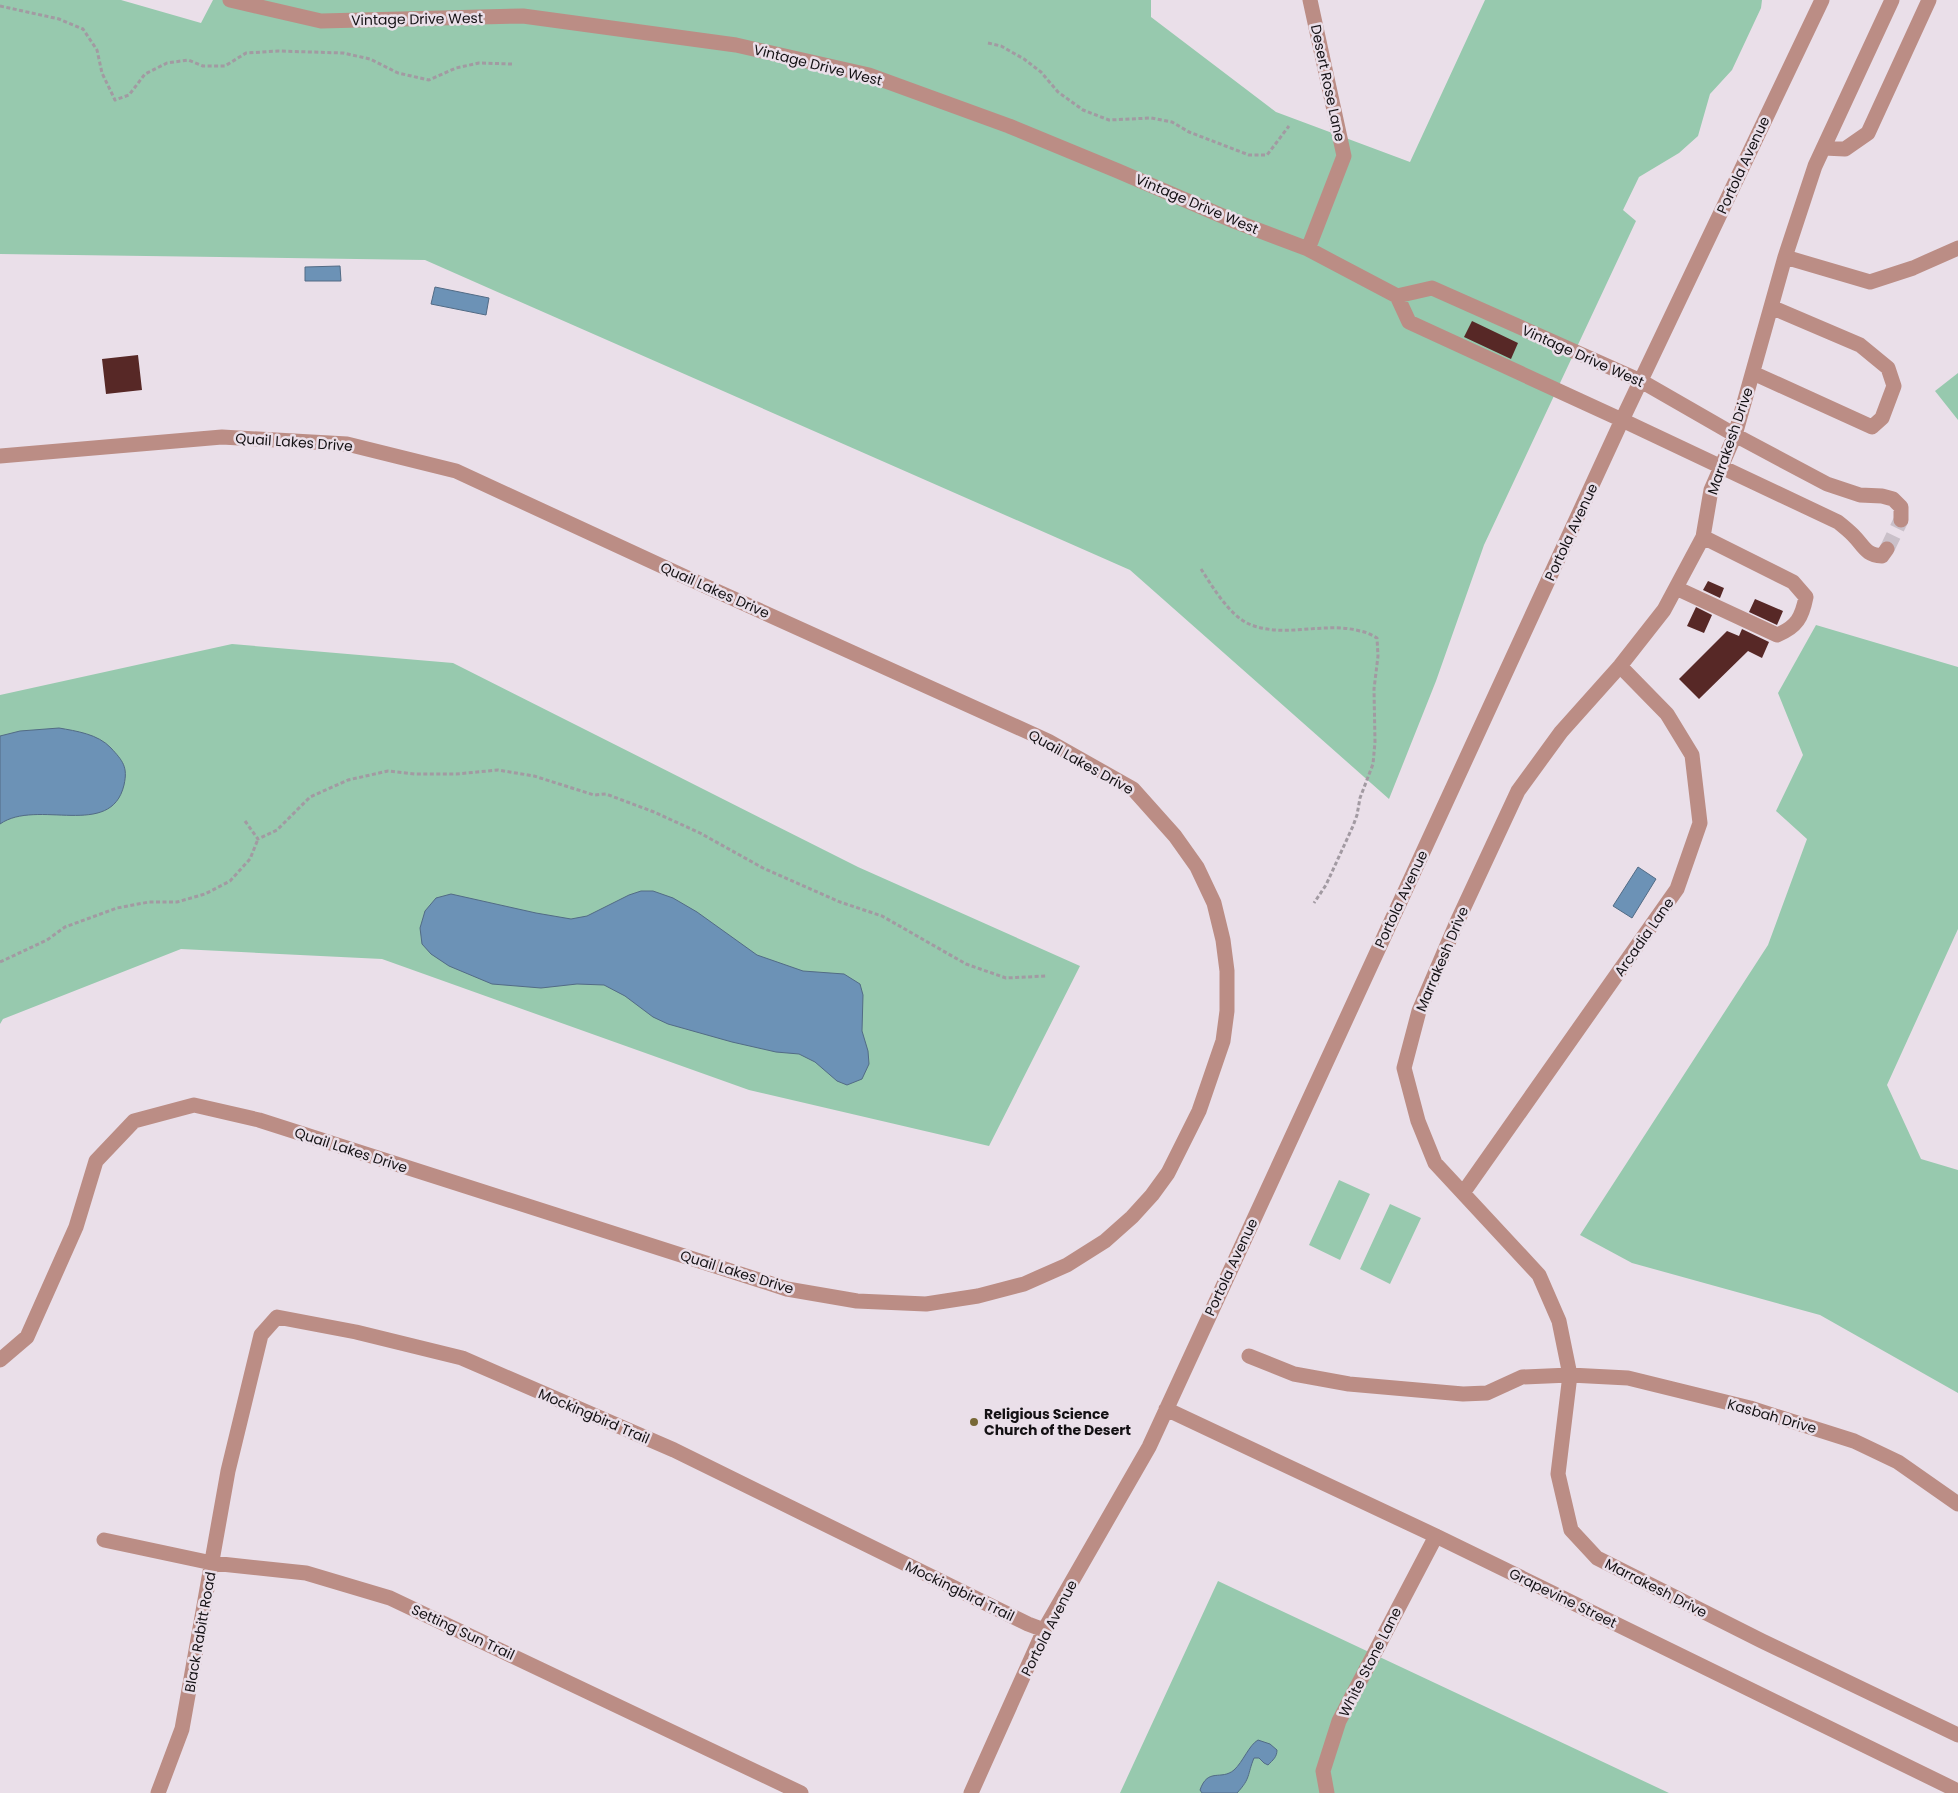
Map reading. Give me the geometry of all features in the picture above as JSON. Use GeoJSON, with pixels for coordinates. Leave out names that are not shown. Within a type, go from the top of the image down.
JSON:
{"type":"FeatureCollection","features":[{"type":"Feature","properties":{"kind":"street","name":"Vintage Drive West"},"geometry":{"type":"LineString","coordinates":[[230,0],[321,21],[523,16],[736,45],[859,73],[1009,126],[1234,222],[1308,249],[1397,296],[1432,288],[1641,381],[1735,435],[1827,484],[1860,495],[1882,496],[1893,499],[1901,507],[1901,520]]}},
{"type":"Feature","properties":{"kind":"street","name":"Desert Rose Lane"},"geometry":{"type":"LineString","coordinates":[[1308,249],[1344,156],[1310,0]]}},
{"type":"Feature","properties":{"kind":"street","name":"Portola Avenue"},"geometry":{"type":"LineString","coordinates":[[971,1793],[1044,1630],[1150,1447],[1622,420],[1822,0]]}},
{"type":"Feature","properties":{"kind":"street","name":"Marrakesh Drive"},"geometry":{"type":"LineString","coordinates":[[1892,0],[1815,166],[1785,257],[1735,435],[1711,490],[1703,537],[1664,610],[1620,666],[1561,732],[1518,790],[1457,922],[1419,1011],[1404,1068],[1418,1121],[1435,1163],[1539,1275],[1558,1321],[1570,1375],[1558,1474],[1571,1530],[1597,1558],[1762,1641],[1958,1735]]}},
{"type":"Feature","properties":{"kind":"street"},"geometry":{"type":"LineString","coordinates":[[1824,148],[1845,149],[1868,133],[1929,0]]}},
{"type":"Feature","properties":{"kind":"street"},"geometry":{"type":"LineString","coordinates":[[1785,257],[1870,282],[1913,268],[1958,248]]}},
{"type":"Feature","properties":{"kind":"street"},"geometry":{"type":"LineString","coordinates":[[1397,296],[1409,322],[1838,522],[1854,535],[1864,549],[1874,555],[1882,556],[1887,549]]}},
{"type":"Feature","properties":{"kind":"street"},"geometry":{"type":"LineString","coordinates":[[1753,373],[1872,427],[1882,418],[1894,386],[1888,368],[1860,345],[1771,307]]}},
{"type":"Feature","properties":{"kind":"street","name":"Quail Lakes Drive"},"geometry":{"type":"LineString","coordinates":[[0,456],[222,437],[347,444],[456,471],[629,552],[1048,741],[1133,789],[1175,836],[1197,867],[1214,903],[1223,940],[1227,971],[1223,1041],[1198,1111],[1168,1173],[1152,1195],[1132,1217],[1105,1241],[1067,1265],[1024,1284],[978,1296],[926,1304],[857,1301],[787,1289],[260,1120],[194,1105],[134,1121],[96,1160],[76,1227],[27,1337],[0,1360]]}},
{"type":"Feature","properties":{"kind":"street"},"geometry":{"type":"LineString","coordinates":[[1676,588],[1777,635],[1791,629],[1803,612],[1806,597],[1794,582],[1703,537]]}},
{"type":"Feature","properties":{"kind":"street","name":"Arcadia Lane"},"geometry":{"type":"LineString","coordinates":[[1463,1192],[1677,889],[1700,823],[1692,755],[1667,714],[1620,666]]}},
{"type":"Feature","properties":{"kind":"street","name":"Mockingbird Trail"},"geometry":{"type":"LineString","coordinates":[[228,1471],[261,1335],[277,1317],[356,1332],[462,1358],[674,1450],[1028,1624],[1044,1630]]}},
{"type":"Feature","properties":{"kind":"street","name":"Kasbah Drive"},"geometry":{"type":"LineString","coordinates":[[1248,1356],[1294,1374],[1349,1384],[1463,1394],[1487,1393],[1522,1377],[1570,1375],[1628,1378],[1750,1408],[1854,1441],[1898,1462],[1958,1504]]}},
{"type":"Feature","properties":{"kind":"street","name":"Grapevine Street"},"geometry":{"type":"LineString","coordinates":[[1166,1409],[1436,1536],[1958,1790]]}},
{"type":"Feature","properties":{"kind":"street","name":"Black Rabitt Road"},"geometry":{"type":"LineString","coordinates":[[159,1791],[182,1729],[228,1471]]}},
{"type":"Feature","properties":{"kind":"street","name":"White Stone Lane"},"geometry":{"type":"LineString","coordinates":[[1327,1793],[1323,1771],[1339,1721],[1436,1536]]}},
{"type":"Feature","properties":{"kind":"street","name":"Setting Sun Trail"},"geometry":{"type":"LineString","coordinates":[[104,1540],[212,1564],[306,1573],[390,1598],[801,1793]]}},
{"type":"Feature","properties":{"kind":"path"},"geometry":{"type":"LineString","coordinates":[[0,6],[60,19],[83,29],[97,50],[102,73],[115,100],[129,95],[145,74],[167,63],[188,60],[203,66],[225,66],[246,53],[278,50],[343,53],[370,59],[398,73],[429,80],[456,68],[479,63],[512,64]]}},
{"type":"Feature","properties":{"kind":"path"},"geometry":{"type":"LineString","coordinates":[[988,43],[1001,46],[1024,59],[1041,72],[1058,92],[1083,110],[1109,120],[1151,118],[1172,122],[1189,132],[1249,155],[1267,155],[1288,126]]}},
{"type":"Feature","properties":{"kind":"path"},"geometry":{"type":"LineString","coordinates":[[1201,569],[1220,597],[1238,617],[1249,624],[1290,630],[1350,629],[1359,630],[1378,638],[1374,689],[1374,764],[1360,798],[1353,826],[1326,885],[1314,903]]}},
{"type":"Feature","properties":{"kind":"path"},"geometry":{"type":"LineString","coordinates":[[0,962],[47,940],[65,927],[118,908],[149,902],[177,902],[205,894],[230,882],[250,859],[258,839],[277,830],[310,797],[348,780],[388,771],[415,774],[456,774],[498,770],[534,776],[594,795],[606,794],[654,812],[700,833],[763,868],[840,902],[882,916],[966,964],[1006,978],[1046,976]]}},
{"type":"Feature","properties":{"kind":"path"},"geometry":{"type":"LineString","coordinates":[[245,822],[258,839]]}},
{"type":"Feature","properties":{"kind":"green space"},"geometry":{"type":"Polygon","coordinates":[[[0,0],[121,0],[201,23],[213,0],[1151,0],[1151,17],[1276,112],[1410,162],[1485,0],[1762,0],[1761,8],[1732,70],[1710,94],[1698,136],[1679,153],[1639,177],[1623,210],[1636,221],[1484,545],[1436,681],[1389,799],[1130,570],[425,260],[0,254],[0,0]]]}},
{"type":"Feature","properties":{"kind":"green space"},"geometry":{"type":"Polygon","coordinates":[[[1958,373],[1958,420],[1935,391],[1958,373]]]}},
{"type":"Feature","properties":{"kind":"green space"},"geometry":{"type":"Polygon","coordinates":[[[1816,625],[1958,667],[1958,929],[1887,1085],[1921,1159],[1958,1170],[1958,1393],[1820,1315],[1632,1263],[1580,1235],[1768,945],[1807,839],[1776,811],[1803,755],[1778,693],[1816,625]]]}},
{"type":"Feature","properties":{"kind":"green space"},"geometry":{"type":"Polygon","coordinates":[[[232,644],[453,663],[858,867],[1080,966],[989,1146],[749,1090],[382,959],[181,949],[3,1019],[0,1024],[0,695],[232,644]]]}},
{"type":"Feature","properties":{"kind":"green space"},"geometry":{"type":"Polygon","coordinates":[[[1339,1180],[1370,1194],[1340,1260],[1309,1245],[1339,1180]]]}},
{"type":"Feature","properties":{"kind":"green space"},"geometry":{"type":"Polygon","coordinates":[[[1390,1204],[1421,1218],[1390,1284],[1360,1269],[1390,1204]]]}},
{"type":"Feature","properties":{"kind":"green space"},"geometry":{"type":"Polygon","coordinates":[[[1218,1581],[1669,1793],[1120,1793],[1218,1581]]]}},
{"type":"Feature","properties":{"kind":"water"},"geometry":{"type":"Polygon","coordinates":[[[340,266],[341,281],[305,281],[305,267],[340,266]]]}},
{"type":"Feature","properties":{"kind":"water"},"geometry":{"type":"Polygon","coordinates":[[[435,287],[489,298],[486,315],[431,304],[435,287]]]}},
{"type":"Feature","properties":{"kind":"water"},"geometry":{"type":"Polygon","coordinates":[[[59,728],[100,739],[119,757],[124,765],[125,779],[116,801],[104,811],[89,815],[33,815],[15,817],[0,824],[0,736],[20,731],[59,728]]]}},
{"type":"Feature","properties":{"kind":"water"},"geometry":{"type":"Polygon","coordinates":[[[1638,867],[1656,879],[1632,918],[1613,906],[1638,867]]]}},
{"type":"Feature","properties":{"kind":"water"},"geometry":{"type":"Polygon","coordinates":[[[641,891],[653,891],[673,898],[697,912],[757,955],[803,971],[844,974],[860,984],[863,995],[862,1031],[868,1051],[869,1064],[862,1079],[847,1085],[837,1081],[815,1062],[799,1054],[776,1052],[732,1042],[668,1024],[653,1017],[625,996],[604,985],[577,984],[541,988],[492,984],[449,966],[431,954],[422,944],[420,928],[425,911],[436,898],[451,894],[571,919],[587,916],[641,891]]]}},
{"type":"Feature","properties":{"kind":"water"},"geometry":{"type":"Polygon","coordinates":[[[1258,1740],[1270,1744],[1277,1750],[1275,1757],[1268,1765],[1259,1758],[1254,1758],[1247,1780],[1237,1793],[1202,1793],[1200,1790],[1207,1779],[1211,1776],[1224,1775],[1234,1770],[1258,1740]]]}},
{"type":"Feature","properties":{"kind":"building"},"geometry":{"type":"Polygon","coordinates":[[[1472,321],[1518,343],[1511,359],[1464,337],[1472,321]]]}},
{"type":"Feature","properties":{"kind":"building"},"geometry":{"type":"Polygon","coordinates":[[[138,355],[142,390],[106,394],[102,359],[138,355]]]}},
{"type":"Feature","properties":{"kind":"building"},"geometry":{"type":"Polygon","coordinates":[[[1708,581],[1724,588],[1720,598],[1703,590],[1708,581]]]}},
{"type":"Feature","properties":{"kind":"building"},"geometry":{"type":"Polygon","coordinates":[[[1755,599],[1783,611],[1777,625],[1749,612],[1755,599]]]}},
{"type":"Feature","properties":{"kind":"building"},"geometry":{"type":"Polygon","coordinates":[[[1696,607],[1712,615],[1704,633],[1687,626],[1696,607]]]}},
{"type":"Feature","properties":{"kind":"building"},"geometry":{"type":"Polygon","coordinates":[[[1742,629],[1769,642],[1762,658],[1748,651],[1699,699],[1679,679],[1727,631],[1739,636],[1742,629]]]}},
{"type":"Feature","properties":{"kind":"tunnel"},"geometry":{"type":"LineString","coordinates":[[1887,549],[1901,520]]}},
{"type":"Feature","properties":{"kind":"place","name":"Religious Science Church of the Desert"},"geometry":{"type":"Point","coordinates":[974,1422]}}]}
